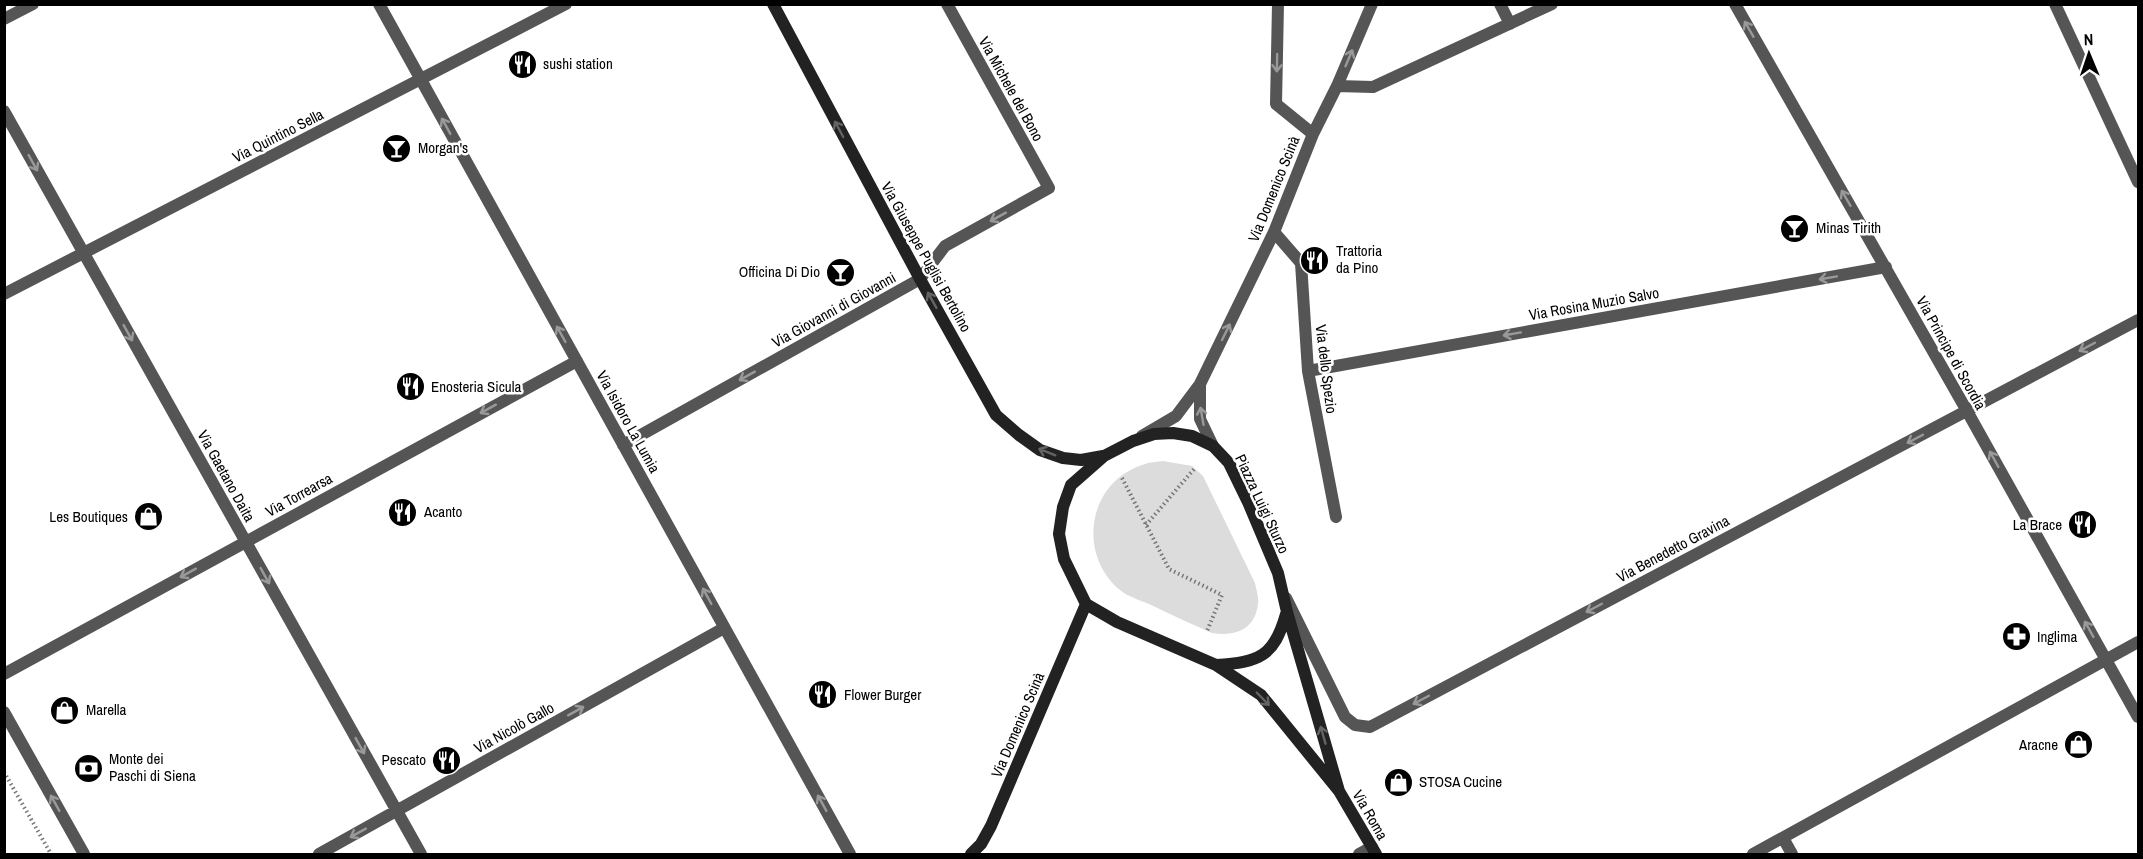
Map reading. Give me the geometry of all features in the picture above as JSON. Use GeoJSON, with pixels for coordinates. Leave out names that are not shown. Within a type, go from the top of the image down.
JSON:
{"type":"FeatureCollection","features":[{"type":"Feature","properties":{"kind":"street"},"geometry":{"type":"LineString","coordinates":[[4,19],[33,4]]}},
{"type":"Feature","properties":{"kind":"street","name":"Via Isidoro La Lumia"},"geometry":{"type":"LineString","coordinates":[[379,4],[850,855]]}},
{"type":"Feature","properties":{"kind":"street","name":"Via Quintino Sella"},"geometry":{"type":"LineString","coordinates":[[4,294],[566,4]]}},
{"type":"Feature","properties":{"kind":"street","name":"Via Giuseppe Puglisi Bertolino"},"geometry":{"type":"LineString","coordinates":[[773,4],[920,279],[996,415],[1018,435],[1040,450],[1063,458],[1081,460],[1104,456]]}},
{"type":"Feature","properties":{"kind":"street","name":"Via Michele del Bono"},"geometry":{"type":"LineString","coordinates":[[947,4],[1049,188]]}},
{"type":"Feature","properties":{"kind":"street"},"geometry":{"type":"LineString","coordinates":[[1278,4],[1276,104],[1313,134]]}},
{"type":"Feature","properties":{"kind":"street","name":"Via Domenico Scinà"},"geometry":{"type":"LineString","coordinates":[[1133,441],[1176,416],[1200,384],[1274,232],[1313,134],[1337,86],[1372,4]]}},
{"type":"Feature","properties":{"kind":"street"},"geometry":{"type":"LineString","coordinates":[[1500,4],[1510,24]]}},
{"type":"Feature","properties":{"kind":"street"},"geometry":{"type":"LineString","coordinates":[[1337,86],[1373,87],[1552,4]]}},
{"type":"Feature","properties":{"kind":"street","name":"Via Principe di Scordia"},"geometry":{"type":"LineString","coordinates":[[1735,4],[2139,717]]}},
{"type":"Feature","properties":{"kind":"street"},"geometry":{"type":"LineString","coordinates":[[2055,4],[2139,182]]}},
{"type":"Feature","properties":{"kind":"street","name":"Via Gaetano Daita"},"geometry":{"type":"LineString","coordinates":[[4,111],[421,855]]}},
{"type":"Feature","properties":{"kind":"street","name":"Via Giovanni di Giovanni"},"geometry":{"type":"LineString","coordinates":[[623,445],[920,279],[945,246],[1049,188]]}},
{"type":"Feature","properties":{"kind":"street","name":"Via dello Spezio"},"geometry":{"type":"LineString","coordinates":[[1274,232],[1301,263],[1308,371],[1336,517]]}},
{"type":"Feature","properties":{"kind":"street","name":"Via Rosina Muzio Salvo"},"geometry":{"type":"LineString","coordinates":[[1308,371],[1886,267]]}},
{"type":"Feature","properties":{"kind":"street","name":"Via Benedetto Gravina"},"geometry":{"type":"LineString","coordinates":[[1283,592],[1345,717],[1354,725],[1370,727],[2139,320]]}},
{"type":"Feature","properties":{"kind":"street","name":"Via Torrearsa"},"geometry":{"type":"LineString","coordinates":[[4,674],[576,361]]}},
{"type":"Feature","properties":{"kind":"street"},"geometry":{"type":"LineString","coordinates":[[1200,384],[1200,419],[1214,446]]}},
{"type":"Feature","properties":{"kind":"street","name":"Piazza Luigi Sturzo"},"geometry":{"type":"LineString","coordinates":[[1086,604],[1064,559],[1059,534],[1063,507],[1071,485],[1104,456],[1133,441],[1154,434],[1173,433],[1192,436],[1214,446],[1229,463],[1278,573],[1287,612],[1339,791]]}},
{"type":"Feature","properties":{"kind":"street"},"geometry":{"type":"LineString","coordinates":[[1086,604],[1117,622],[1216,665],[1261,695],[1339,791]]}},
{"type":"Feature","properties":{"kind":"street","name":"Via Domenico Scinà"},"geometry":{"type":"LineString","coordinates":[[971,855],[991,826],[1086,604]]}},
{"type":"Feature","properties":{"kind":"street"},"geometry":{"type":"LineString","coordinates":[[1216,665],[1256,659],[1271,649],[1287,612]]}},
{"type":"Feature","properties":{"kind":"street","name":"Via Nicolò Gallo"},"geometry":{"type":"LineString","coordinates":[[319,855],[724,628]]}},
{"type":"Feature","properties":{"kind":"street"},"geometry":{"type":"LineString","coordinates":[[1754,855],[2139,642]]}},
{"type":"Feature","properties":{"kind":"street"},"geometry":{"type":"LineString","coordinates":[[4,712],[84,855]]}},
{"type":"Feature","properties":{"kind":"street","name":"Via Roma"},"geometry":{"type":"LineString","coordinates":[[1339,791],[1374,851]]}},
{"type":"Feature","properties":{"kind":"street"},"geometry":{"type":"LineString","coordinates":[[1783,838],[1792,855]]}},
{"type":"Feature","properties":{"kind":"street"},"geometry":{"type":"LineString","coordinates":[[1359,855],[1374,851]]}},
{"type":"Feature","properties":{"kind":"path"},"geometry":{"type":"LineString","coordinates":[[1146,525],[1195,468]]}},
{"type":"Feature","properties":{"kind":"path"},"geometry":{"type":"LineString","coordinates":[[1122,478],[1169,569],[1222,595],[1207,631]]}},
{"type":"Feature","properties":{"kind":"path"},"geometry":{"type":"LineString","coordinates":[[4,772],[51,855]]}},
{"type":"Feature","properties":{"kind":"shaded area"},"geometry":{"type":"Polygon","coordinates":[[[1163,461],[1192,466],[1203,476],[1255,583],[1258,598],[1256,612],[1249,625],[1243,629],[1229,634],[1212,633],[1130,596],[1120,590],[1106,575],[1097,557],[1094,538],[1095,520],[1100,502],[1111,486],[1126,473],[1147,463],[1163,461]]]}},
{"type":"Feature","properties":{"kind":"place","name":"sushi station"},"geometry":{"type":"Point","coordinates":[522,64]}},
{"type":"Feature","properties":{"kind":"place","name":"Morgan's"},"geometry":{"type":"Point","coordinates":[397,148]}},
{"type":"Feature","properties":{"kind":"place","name":"Minas Tirith"},"geometry":{"type":"Point","coordinates":[1795,228]}},
{"type":"Feature","properties":{"kind":"place","name":"Trattoria da Pino"},"geometry":{"type":"Point","coordinates":[1315,260]}},
{"type":"Feature","properties":{"kind":"place","name":"Officina Di Dio"},"geometry":{"type":"Point","coordinates":[841,272]}},
{"type":"Feature","properties":{"kind":"place","name":"Enosteria Sicula"},"geometry":{"type":"Point","coordinates":[410,387]}},
{"type":"Feature","properties":{"kind":"place","name":"Acanto"},"geometry":{"type":"Point","coordinates":[403,512]}},
{"type":"Feature","properties":{"kind":"place","name":"Les Boutiques"},"geometry":{"type":"Point","coordinates":[149,517]}},
{"type":"Feature","properties":{"kind":"place","name":"La Brace"},"geometry":{"type":"Point","coordinates":[2083,525]}},
{"type":"Feature","properties":{"kind":"place","name":"Inglima"},"geometry":{"type":"Point","coordinates":[2016,637]}},
{"type":"Feature","properties":{"kind":"place","name":"Flower Burger"},"geometry":{"type":"Point","coordinates":[823,695]}},
{"type":"Feature","properties":{"kind":"place","name":"Marella"},"geometry":{"type":"Point","coordinates":[65,710]}},
{"type":"Feature","properties":{"kind":"place","name":"Aracne"},"geometry":{"type":"Point","coordinates":[2079,745]}},
{"type":"Feature","properties":{"kind":"place","name":"Pescato"},"geometry":{"type":"Point","coordinates":[447,760]}},
{"type":"Feature","properties":{"kind":"place","name":"Monte dei Paschi di Siena"},"geometry":{"type":"Point","coordinates":[88,768]}},
{"type":"Feature","properties":{"kind":"place","name":"STOSA Cucine"},"geometry":{"type":"Point","coordinates":[1398,782]}}]}
